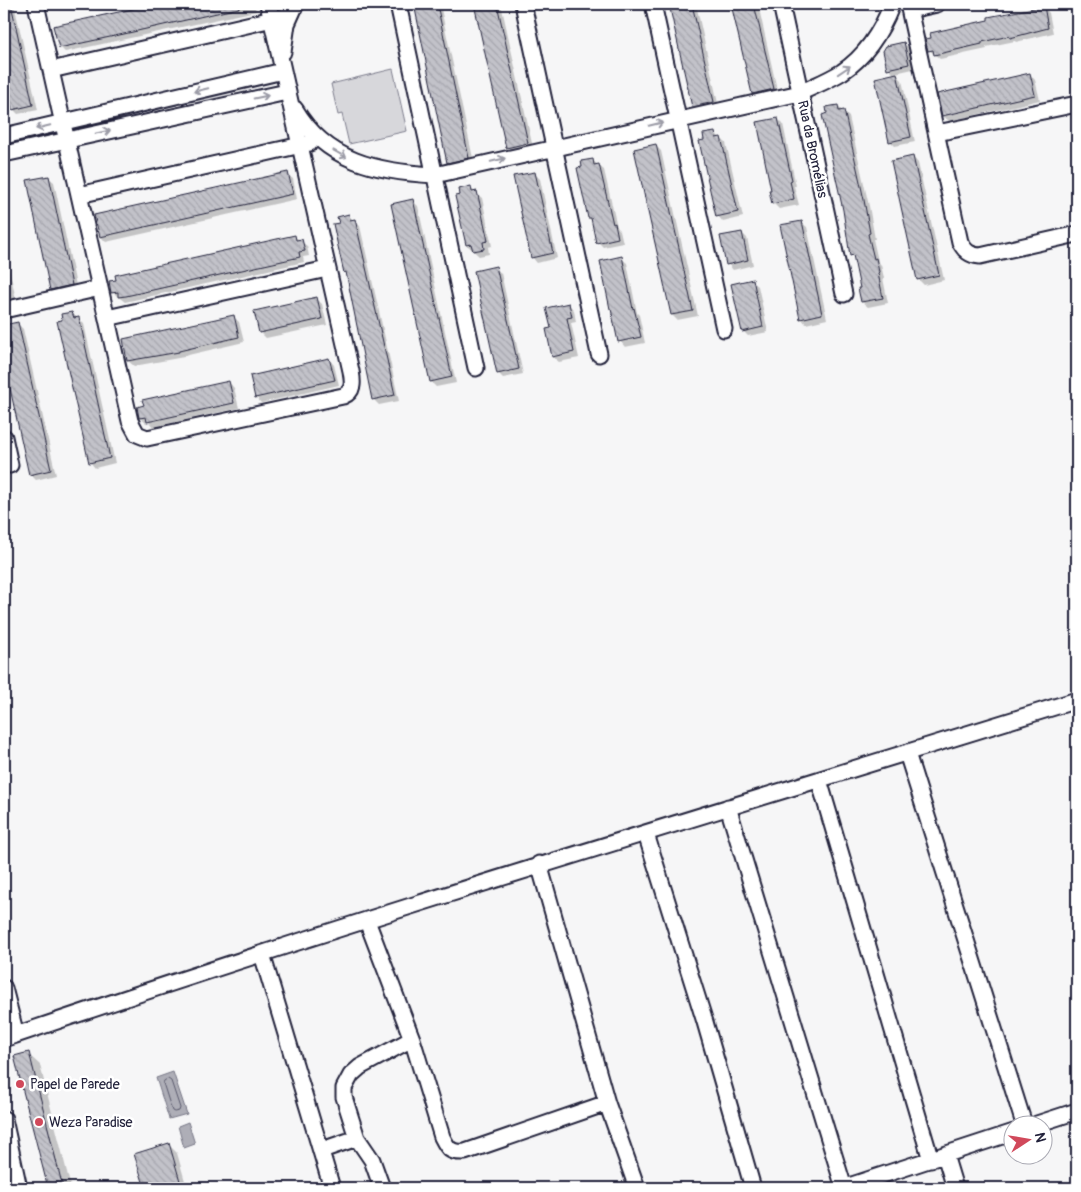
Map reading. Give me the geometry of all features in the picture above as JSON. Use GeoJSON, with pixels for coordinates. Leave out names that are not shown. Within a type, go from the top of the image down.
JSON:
{"type":"FeatureCollection","features":[{"type":"Feature","properties":{"kind":"street"},"geometry":{"type":"LineString","coordinates":[[36,4],[130,421],[134,431],[143,438],[336,398],[349,393],[352,387],[353,379],[268,4]]}},
{"type":"Feature","properties":{"kind":"street"},"geometry":{"type":"LineString","coordinates":[[398,4],[476,368]]}},
{"type":"Feature","properties":{"kind":"street"},"geometry":{"type":"LineString","coordinates":[[523,4],[600,354]]}},
{"type":"Feature","properties":{"kind":"street"},"geometry":{"type":"LineString","coordinates":[[653,4],[724,329]]}},
{"type":"Feature","properties":{"kind":"street","name":"Rua da Bromélias"},"geometry":{"type":"LineString","coordinates":[[781,4],[844,294]]}},
{"type":"Feature","properties":{"kind":"street"},"geometry":{"type":"LineString","coordinates":[[287,92],[302,121],[320,141],[335,152],[368,166],[435,175],[800,93],[842,72],[861,56],[882,28],[892,4]]}},
{"type":"Feature","properties":{"kind":"street"},"geometry":{"type":"LineString","coordinates":[[937,4],[909,7],[938,133],[960,242],[964,250],[970,255],[980,256],[1077,234]]}},
{"type":"Feature","properties":{"kind":"street"},"geometry":{"type":"LineString","coordinates":[[51,70],[272,20],[294,10]]}},
{"type":"Feature","properties":{"kind":"street"},"geometry":{"type":"LineString","coordinates":[[283,71],[284,39],[287,24],[294,10]]}},
{"type":"Feature","properties":{"kind":"street"},"geometry":{"type":"LineString","coordinates":[[882,28],[891,22],[900,21],[909,24],[914,30]]}},
{"type":"Feature","properties":{"kind":"street"},"geometry":{"type":"LineString","coordinates":[[4,136],[283,71]]}},
{"type":"Feature","properties":{"kind":"street"},"geometry":{"type":"LineString","coordinates":[[4,154],[287,92]]}},
{"type":"Feature","properties":{"kind":"street"},"geometry":{"type":"LineString","coordinates":[[938,133],[1077,104]]}},
{"type":"Feature","properties":{"kind":"street"},"geometry":{"type":"LineString","coordinates":[[79,195],[320,141]]}},
{"type":"Feature","properties":{"kind":"street"},"geometry":{"type":"LineString","coordinates":[[107,318],[327,269]]}},
{"type":"Feature","properties":{"kind":"street"},"geometry":{"type":"LineString","coordinates":[[4,310],[100,288]]}},
{"type":"Feature","properties":{"kind":"street"},"geometry":{"type":"LineString","coordinates":[[4,437],[10,465]]}},
{"type":"Feature","properties":{"kind":"street"},"geometry":{"type":"LineString","coordinates":[[4,988],[10,1037],[539,864],[646,834],[1077,700]]}},
{"type":"Feature","properties":{"kind":"street"},"geometry":{"type":"LineString","coordinates":[[906,753],[1021,1114]]}},
{"type":"Feature","properties":{"kind":"street"},"geometry":{"type":"LineString","coordinates":[[819,780],[930,1160]]}},
{"type":"Feature","properties":{"kind":"street"},"geometry":{"type":"LineString","coordinates":[[728,807],[843,1188],[883,1182],[930,1160],[1004,1135]]}},
{"type":"Feature","properties":{"kind":"street"},"geometry":{"type":"LineString","coordinates":[[646,834],[705,1022],[753,1188]]}},
{"type":"Feature","properties":{"kind":"street"},"geometry":{"type":"LineString","coordinates":[[539,864],[606,1103],[637,1188]]}},
{"type":"Feature","properties":{"kind":"street"},"geometry":{"type":"LineString","coordinates":[[367,921],[412,1038],[442,1137],[450,1150],[464,1152],[474,1149],[606,1103]]}},
{"type":"Feature","properties":{"kind":"street"},"geometry":{"type":"LineString","coordinates":[[262,954],[332,1188]]}},
{"type":"Feature","properties":{"kind":"street"},"geometry":{"type":"LineString","coordinates":[[382,1188],[372,1160],[356,1138],[344,1097],[344,1088],[351,1075],[360,1067],[412,1038]]}},
{"type":"Feature","properties":{"kind":"street"},"geometry":{"type":"LineString","coordinates":[[1054,1118],[1077,1111]]}},
{"type":"Feature","properties":{"kind":"street"},"geometry":{"type":"LineString","coordinates":[[4,1119],[19,1188]]}},
{"type":"Feature","properties":{"kind":"street"},"geometry":{"type":"LineString","coordinates":[[322,1150],[356,1138]]}},
{"type":"Feature","properties":{"kind":"street"},"geometry":{"type":"LineString","coordinates":[[945,1155],[955,1188]]}},
{"type":"Feature","properties":{"kind":"shaded area"},"geometry":{"type":"Polygon","coordinates":[[[393,69],[407,131],[349,144],[342,114],[338,115],[331,84],[393,69]]]}},
{"type":"Feature","properties":{"kind":"water"},"geometry":{"type":"Polygon","coordinates":[[[173,1072],[187,1114],[169,1119],[156,1078],[173,1072]]]}},
{"type":"Feature","properties":{"kind":"water"},"geometry":{"type":"Polygon","coordinates":[[[188,1122],[195,1144],[184,1148],[178,1126],[188,1122]]]}},
{"type":"Feature","properties":{"kind":"building"},"geometry":{"type":"Polygon","coordinates":[[[4,4],[11,4],[33,105],[12,110],[4,74],[4,4]]]}},
{"type":"Feature","properties":{"kind":"building"},"geometry":{"type":"Polygon","coordinates":[[[156,4],[238,4],[239,8],[59,48],[53,26],[156,4]]]}},
{"type":"Feature","properties":{"kind":"building"},"geometry":{"type":"Polygon","coordinates":[[[414,4],[437,4],[469,158],[447,163],[414,4]]]}},
{"type":"Feature","properties":{"kind":"building"},"geometry":{"type":"Polygon","coordinates":[[[474,4],[497,4],[528,143],[506,148],[474,4]]]}},
{"type":"Feature","properties":{"kind":"building"},"geometry":{"type":"Polygon","coordinates":[[[669,4],[692,4],[714,102],[692,107],[669,4]]]}},
{"type":"Feature","properties":{"kind":"building"},"geometry":{"type":"Polygon","coordinates":[[[731,4],[754,4],[774,89],[752,94],[731,4]]]}},
{"type":"Feature","properties":{"kind":"building"},"geometry":{"type":"Polygon","coordinates":[[[1044,6],[1048,28],[1010,38],[1009,36],[982,42],[982,44],[934,55],[933,50],[928,51],[925,39],[931,38],[930,33],[988,20],[988,17],[1044,6]]]}},
{"type":"Feature","properties":{"kind":"building"},"geometry":{"type":"Polygon","coordinates":[[[904,42],[909,64],[887,69],[883,51],[886,46],[904,42]]]}},
{"type":"Feature","properties":{"kind":"building"},"geometry":{"type":"Polygon","coordinates":[[[897,73],[911,137],[889,142],[875,78],[897,73]]]}},
{"type":"Feature","properties":{"kind":"building"},"geometry":{"type":"Polygon","coordinates":[[[1030,73],[1035,95],[942,116],[937,94],[1030,73]]]}},
{"type":"Feature","properties":{"kind":"building"},"geometry":{"type":"Polygon","coordinates":[[[838,105],[839,111],[844,110],[864,200],[870,233],[868,234],[874,259],[876,258],[883,298],[861,302],[858,288],[860,288],[853,255],[850,256],[843,210],[822,115],[827,113],[826,107],[838,105]]]}},
{"type":"Feature","properties":{"kind":"building"},"geometry":{"type":"Polygon","coordinates":[[[778,118],[792,180],[790,181],[794,199],[772,204],[769,190],[771,190],[757,122],[778,118]]]}},
{"type":"Feature","properties":{"kind":"building"},"geometry":{"type":"Polygon","coordinates":[[[715,132],[716,138],[721,137],[738,212],[716,217],[699,141],[704,140],[703,134],[715,132]]]}},
{"type":"Feature","properties":{"kind":"building"},"geometry":{"type":"Polygon","coordinates":[[[656,144],[693,311],[671,315],[634,149],[656,144]]]}},
{"type":"Feature","properties":{"kind":"building"},"geometry":{"type":"Polygon","coordinates":[[[913,156],[939,275],[917,280],[891,161],[913,156]]]}},
{"type":"Feature","properties":{"kind":"building"},"geometry":{"type":"Polygon","coordinates":[[[593,159],[594,165],[599,164],[618,238],[596,243],[591,218],[588,218],[577,168],[582,167],[581,161],[593,159]]]}},
{"type":"Feature","properties":{"kind":"building"},"geometry":{"type":"Polygon","coordinates":[[[288,172],[293,194],[100,237],[94,215],[288,172]]]}},
{"type":"Feature","properties":{"kind":"building"},"geometry":{"type":"Polygon","coordinates":[[[535,172],[553,253],[531,258],[513,176],[535,172]]]}},
{"type":"Feature","properties":{"kind":"building"},"geometry":{"type":"Polygon","coordinates":[[[49,176],[72,285],[50,290],[27,180],[49,176]]]}},
{"type":"Feature","properties":{"kind":"building"},"geometry":{"type":"Polygon","coordinates":[[[471,186],[472,192],[477,191],[488,241],[483,242],[484,249],[473,251],[471,244],[466,245],[455,196],[460,195],[459,189],[471,186]]]}},
{"type":"Feature","properties":{"kind":"building"},"geometry":{"type":"Polygon","coordinates":[[[413,199],[452,377],[430,382],[391,204],[413,199]]]}},
{"type":"Feature","properties":{"kind":"building"},"geometry":{"type":"Polygon","coordinates":[[[349,214],[350,220],[355,219],[395,395],[372,400],[346,272],[344,273],[333,224],[339,223],[337,217],[349,214]]]}},
{"type":"Feature","properties":{"kind":"building"},"geometry":{"type":"Polygon","coordinates":[[[802,221],[822,314],[800,319],[780,225],[802,221]]]}},
{"type":"Feature","properties":{"kind":"building"},"geometry":{"type":"Polygon","coordinates":[[[742,232],[748,260],[726,265],[720,236],[742,232]]]}},
{"type":"Feature","properties":{"kind":"building"},"geometry":{"type":"Polygon","coordinates":[[[295,235],[296,240],[302,239],[305,251],[299,252],[300,257],[126,296],[118,297],[118,292],[111,293],[109,281],[116,280],[115,275],[295,235]]]}},
{"type":"Feature","properties":{"kind":"building"},"geometry":{"type":"Polygon","coordinates":[[[622,256],[641,337],[618,342],[600,261],[622,256]]]}},
{"type":"Feature","properties":{"kind":"building"},"geometry":{"type":"Polygon","coordinates":[[[496,266],[519,369],[497,374],[474,271],[496,266]]]}},
{"type":"Feature","properties":{"kind":"building"},"geometry":{"type":"Polygon","coordinates":[[[753,279],[763,327],[742,332],[731,284],[753,279]]]}},
{"type":"Feature","properties":{"kind":"building"},"geometry":{"type":"Polygon","coordinates":[[[317,297],[322,319],[259,333],[254,311],[317,297]]]}},
{"type":"Feature","properties":{"kind":"building"},"geometry":{"type":"Polygon","coordinates":[[[569,303],[572,317],[567,318],[574,352],[552,357],[546,329],[551,328],[546,308],[569,303]]]}},
{"type":"Feature","properties":{"kind":"building"},"geometry":{"type":"Polygon","coordinates":[[[72,312],[74,318],[79,317],[110,458],[89,463],[57,321],[62,320],[61,314],[72,312]]]}},
{"type":"Feature","properties":{"kind":"building"},"geometry":{"type":"Polygon","coordinates":[[[234,315],[239,337],[179,352],[127,361],[123,339],[234,315]]]}},
{"type":"Feature","properties":{"kind":"building"},"geometry":{"type":"Polygon","coordinates":[[[18,322],[51,470],[29,475],[4,361],[4,325],[18,322]]]}},
{"type":"Feature","properties":{"kind":"building"},"geometry":{"type":"Polygon","coordinates":[[[329,358],[335,380],[255,398],[250,376],[329,358]]]}},
{"type":"Feature","properties":{"kind":"building"},"geometry":{"type":"Polygon","coordinates":[[[229,381],[234,403],[147,422],[146,417],[139,418],[137,407],[144,405],[142,400],[229,381]]]}},
{"type":"Feature","properties":{"kind":"building","name":"Weza Paradise"},"geometry":{"type":"Polygon","coordinates":[[[29,1052],[63,1188],[48,1188],[14,1056],[29,1052]]]}},
{"type":"Feature","properties":{"kind":"building"},"geometry":{"type":"Polygon","coordinates":[[[169,1143],[182,1188],[145,1188],[134,1154],[169,1143]]]}},
{"type":"Feature","properties":{"kind":"place","name":"Papel de Parede"},"geometry":{"type":"Point","coordinates":[20,1084]}},
{"type":"Feature","properties":{"kind":"place","name":"Weza Paradise"},"geometry":{"type":"Point","coordinates":[39,1122]}}]}
